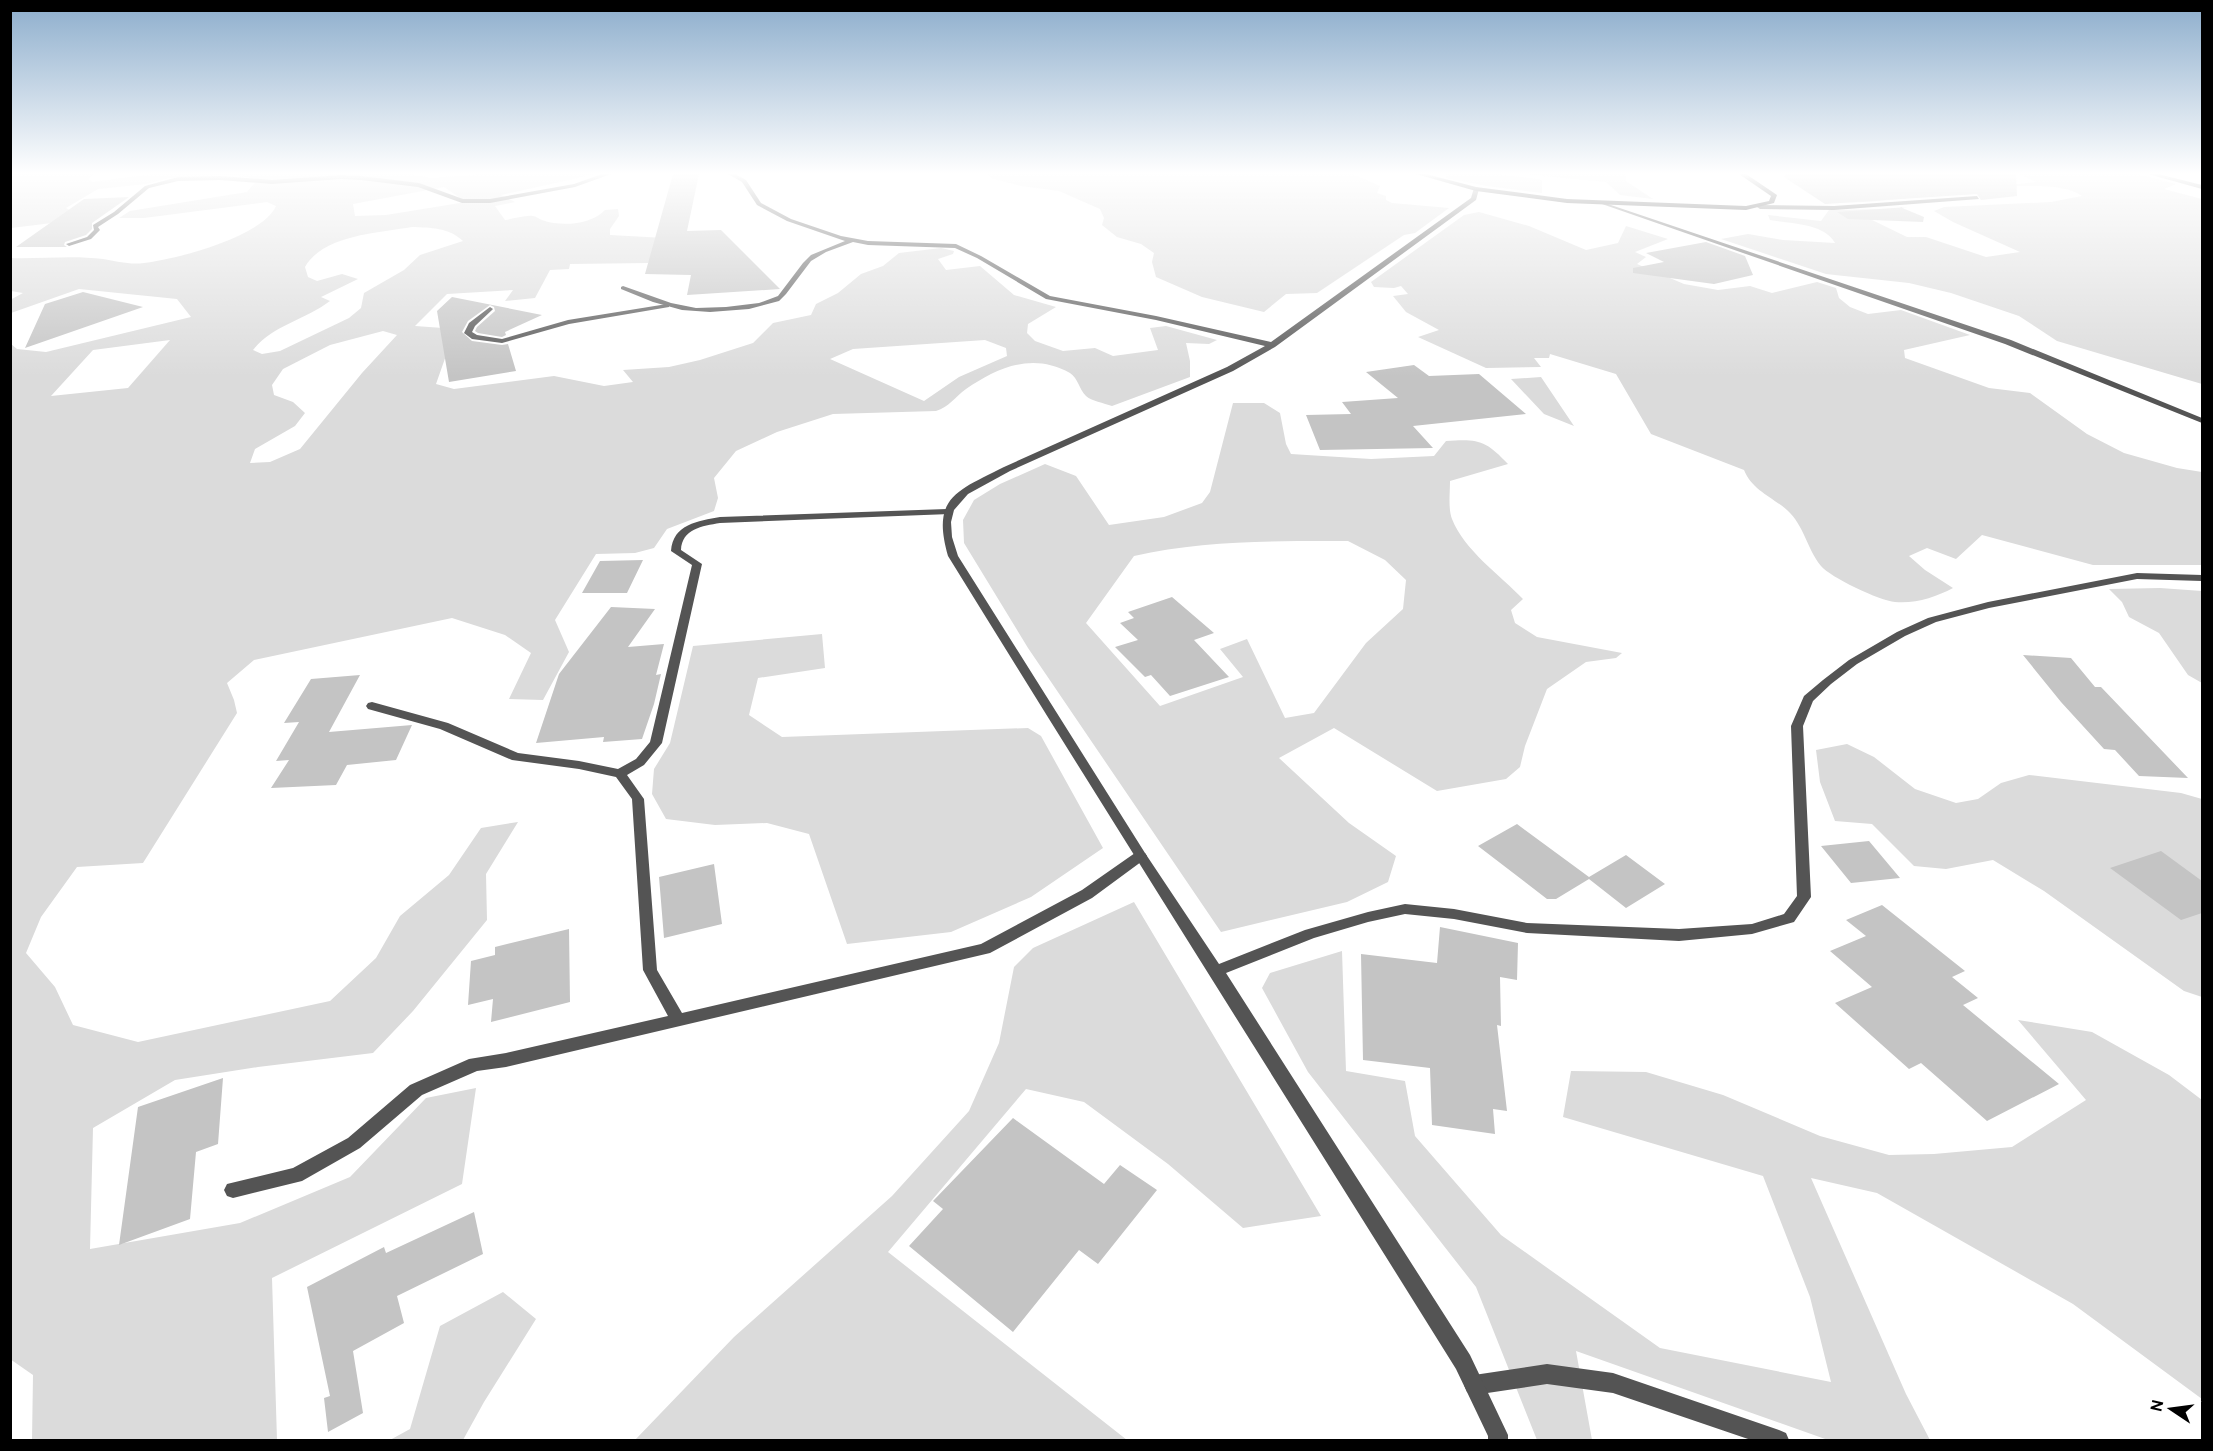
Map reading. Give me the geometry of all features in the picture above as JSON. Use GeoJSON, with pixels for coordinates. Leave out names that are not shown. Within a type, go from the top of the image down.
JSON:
{"type":"FeatureCollection","features":[{"type":"Feature","properties":{"kind":"street"},"geometry":{"type":"LineString","coordinates":[[69,244],[77,242]]}},
{"type":"Feature","properties":{"kind":"street"},"geometry":{"type":"LineString","coordinates":[[623,288],[667,306],[710,311],[759,306],[779,298],[809,261],[827,249],[850,242]]}},
{"type":"Feature","properties":{"kind":"street"},"geometry":{"type":"LineString","coordinates":[[867,242],[956,246],[974,254],[1048,298],[1156,318],[1272,345]]}},
{"type":"Feature","properties":{"kind":"street"},"geometry":{"type":"LineString","coordinates":[[1415,242],[1272,345],[1230,369],[1007,469],[971,488],[954,501],[947,512],[944,525],[953,556],[1140,856],[1216,971],[1464,1362],[1498,1435],[1498,1440]]}},
{"type":"Feature","properties":{"kind":"street"},"geometry":{"type":"LineString","coordinates":[[1719,242],[2008,342],[2202,421]]}},
{"type":"Feature","properties":{"kind":"street"},"geometry":{"type":"LineString","coordinates":[[490,309],[472,325],[468,333],[475,337],[502,341],[568,322],[667,306]]}},
{"type":"Feature","properties":{"kind":"street"},"geometry":{"type":"LineString","coordinates":[[620,774],[639,762],[656,743],[697,564],[676,551],[675,542],[681,533],[692,525],[720,520],[947,512]]}},
{"type":"Feature","properties":{"kind":"street"},"geometry":{"type":"LineString","coordinates":[[1216,971],[1310,934],[1405,909],[1454,914],[1527,928],[1679,935],[1752,930],[1789,918],[1804,897],[1797,726],[1808,699],[1827,682],[1853,662],[1901,634],[1932,620],[1988,604],[2137,576],[2202,578]]}},
{"type":"Feature","properties":{"kind":"street"},"geometry":{"type":"LineString","coordinates":[[372,706],[444,726],[516,757],[579,765],[620,774],[638,799],[650,970],[678,1020]]}},
{"type":"Feature","properties":{"kind":"street"},"geometry":{"type":"LineString","coordinates":[[233,1190],[296,1175],[354,1143],[416,1090],[476,1064],[506,1060],[985,950],[1087,894],[1140,856]]}},
{"type":"Feature","properties":{"kind":"street"},"geometry":{"type":"LineString","coordinates":[[1474,1385],[1547,1374],[1612,1383],[1779,1440]]}},
{"type":"Feature","properties":{"kind":"shaded area"},"geometry":{"type":"Polygon","coordinates":[[[225,242],[339,242],[313,256],[305,267],[308,277],[317,281],[342,274],[358,279],[321,297],[330,301],[261,341],[253,350],[262,354],[280,351],[349,318],[361,308],[364,293],[404,270],[420,255],[461,242],[662,242],[648,263],[570,264],[569,269],[550,270],[535,298],[505,301],[513,290],[447,294],[415,326],[443,328],[449,347],[436,384],[454,389],[554,376],[604,386],[633,382],[623,370],[669,367],[753,343],[773,323],[811,315],[816,304],[838,293],[861,274],[883,266],[899,253],[941,248],[954,251],[953,254],[938,259],[946,270],[980,266],[1014,295],[1056,307],[1028,324],[1027,333],[1035,341],[1063,351],[1095,348],[1113,356],[1158,350],[1150,328],[1166,326],[1217,340],[1209,344],[1186,343],[1190,361],[1190,377],[1112,406],[1088,398],[1070,373],[1056,367],[1029,363],[991,374],[936,411],[833,414],[777,432],[736,451],[714,478],[718,498],[714,511],[667,529],[654,548],[635,553],[596,554],[555,620],[569,652],[543,700],[509,699],[531,653],[505,635],[452,618],[254,660],[227,683],[237,713],[143,863],[77,867],[41,917],[26,953],[55,987],[73,1025],[138,1042],[330,1001],[376,958],[400,916],[449,875],[481,828],[518,822],[486,874],[487,920],[413,1011],[373,1053],[175,1080],[93,1128],[90,1249],[240,1223],[350,1177],[426,1098],[476,1088],[462,1184],[272,1278],[277,1440],[32,1440],[33,1375],[10,1359],[11,344],[17,349],[46,352],[191,317],[177,299],[79,289],[11,313],[10,300],[23,293],[11,291],[11,258],[80,257],[133,264],[177,257],[225,242]],[[383,331],[330,345],[283,369],[272,385],[274,395],[293,402],[305,413],[295,426],[255,449],[250,463],[270,462],[300,449],[362,373],[397,335],[383,331]],[[170,340],[93,350],[51,396],[128,388],[170,340]],[[985,340],[853,349],[830,359],[924,401],[959,377],[1007,356],[1006,348],[985,340]]]}},
{"type":"Feature","properties":{"kind":"shaded area"},"geometry":{"type":"Polygon","coordinates":[[[1133,242],[1394,242],[1317,293],[1286,294],[1264,312],[1202,297],[1156,277],[1152,262],[1154,253],[1133,242]]]}},
{"type":"Feature","properties":{"kind":"shaded area"},"geometry":{"type":"Polygon","coordinates":[[[1427,242],[1566,242],[1586,250],[1619,242],[1661,242],[1635,252],[1646,257],[1637,264],[1684,284],[1718,290],[1750,286],[1772,293],[1817,282],[1836,288],[1839,298],[1850,307],[1868,314],[1901,310],[1970,335],[1904,350],[1905,358],[1989,388],[2030,393],[2087,434],[2124,453],[2177,468],[2202,472],[2202,565],[2093,565],[1982,535],[1956,559],[1927,548],[1909,556],[1925,570],[1953,588],[1918,601],[1895,602],[1878,598],[1826,571],[1812,552],[1793,516],[1757,488],[1744,470],[1651,434],[1616,374],[1550,354],[1549,358],[1534,358],[1541,367],[1486,368],[1418,337],[1439,330],[1406,312],[1393,296],[1408,294],[1401,286],[1374,287],[1371,282],[1427,242]]]}},
{"type":"Feature","properties":{"kind":"shaded area"},"geometry":{"type":"Polygon","coordinates":[[[1729,242],[1940,242],[1986,257],[2020,252],[1997,242],[2202,242],[2202,384],[2057,341],[2019,316],[1951,293],[1909,283],[1826,274],[1729,242]]]}},
{"type":"Feature","properties":{"kind":"shaded area"},"geometry":{"type":"Polygon","coordinates":[[[1541,377],[1574,426],[1544,414],[1511,379],[1541,377]]]}},
{"type":"Feature","properties":{"kind":"shaded area"},"geometry":{"type":"Polygon","coordinates":[[[1233,403],[1264,403],[1280,413],[1286,444],[1291,454],[1371,459],[1434,456],[1446,441],[1466,440],[1481,443],[1493,450],[1508,464],[1450,481],[1451,515],[1458,530],[1474,552],[1523,599],[1511,610],[1515,623],[1537,637],[1622,653],[1616,658],[1586,662],[1547,689],[1525,746],[1520,767],[1506,779],[1437,791],[1334,728],[1279,758],[1349,823],[1396,856],[1388,882],[1347,902],[1221,932],[1028,648],[964,543],[963,520],[974,500],[1000,484],[1045,464],[1076,476],[1109,525],[1164,517],[1202,503],[1210,492],[1233,403]],[[1348,541],[1213,544],[1134,556],[1086,623],[1160,706],[1243,677],[1220,649],[1247,639],[1285,718],[1314,713],[1366,643],[1403,609],[1406,580],[1385,560],[1348,541]]]}},
{"type":"Feature","properties":{"kind":"shaded area"},"geometry":{"type":"Polygon","coordinates":[[[2160,588],[2202,591],[2202,683],[2188,675],[2159,633],[2129,617],[2122,602],[2109,589],[2160,588]]]}},
{"type":"Feature","properties":{"kind":"shaded area"},"geometry":{"type":"Polygon","coordinates":[[[822,634],[825,668],[758,678],[749,715],[782,737],[1028,728],[1041,736],[1103,848],[1031,897],[951,932],[847,944],[809,834],[767,823],[715,825],[666,819],[652,794],[654,769],[670,743],[693,646],[822,634]]]}},
{"type":"Feature","properties":{"kind":"shaded area"},"geometry":{"type":"Polygon","coordinates":[[[1847,744],[1874,757],[1915,789],[1956,803],[1978,799],[2001,783],[2029,775],[2181,793],[2202,799],[2202,997],[2184,991],[2044,891],[1993,860],[1946,869],[1914,866],[1872,824],[1835,821],[1820,782],[1816,750],[1847,744]]]}},
{"type":"Feature","properties":{"kind":"shaded area"},"geometry":{"type":"Polygon","coordinates":[[[1134,902],[1321,1216],[1243,1228],[1168,1164],[1084,1102],[1026,1089],[888,1252],[1127,1440],[635,1440],[734,1337],[892,1196],[969,1111],[999,1043],[1014,967],[1033,948],[1134,902]]]}},
{"type":"Feature","properties":{"kind":"shaded area"},"geometry":{"type":"Polygon","coordinates":[[[1342,951],[1346,1071],[1405,1081],[1415,1136],[1501,1235],[1660,1348],[1831,1382],[1810,1297],[1763,1176],[1563,1117],[1571,1071],[1646,1072],[1723,1095],[1820,1136],[1889,1155],[1934,1154],[2012,1147],[2086,1100],[2018,1020],[2092,1032],[2169,1075],[2202,1100],[2202,1399],[2073,1304],[1877,1193],[1811,1178],[1906,1394],[1930,1440],[1828,1440],[1576,1351],[1592,1440],[1537,1440],[1476,1287],[1308,1072],[1262,988],[1270,973],[1342,951]]]}},
{"type":"Feature","properties":{"kind":"shaded area"},"geometry":{"type":"Polygon","coordinates":[[[503,1292],[536,1319],[463,1440],[390,1440],[410,1429],[440,1326],[503,1292]]]}},
{"type":"Feature","properties":{"kind":"building"},"geometry":{"type":"Polygon","coordinates":[[[23,242],[66,242],[64,245],[67,247],[16,247],[23,242]]]}},
{"type":"Feature","properties":{"kind":"building"},"geometry":{"type":"Polygon","coordinates":[[[654,242],[733,242],[780,289],[687,295],[691,275],[645,274],[654,242]]]}},
{"type":"Feature","properties":{"kind":"building"},"geometry":{"type":"Polygon","coordinates":[[[1706,242],[1745,256],[1753,275],[1714,284],[1633,273],[1633,268],[1664,262],[1646,253],[1706,242]]]}},
{"type":"Feature","properties":{"kind":"building"},"geometry":{"type":"Polygon","coordinates":[[[83,292],[143,307],[25,348],[45,304],[83,292]]]}},
{"type":"Feature","properties":{"kind":"building"},"geometry":{"type":"Polygon","coordinates":[[[452,297],[542,315],[505,332],[506,335],[502,337],[478,333],[475,331],[477,327],[495,311],[490,305],[468,321],[462,332],[472,341],[508,344],[516,371],[449,382],[437,311],[452,297]]]}},
{"type":"Feature","properties":{"kind":"building"},"geometry":{"type":"Polygon","coordinates":[[[1414,365],[1429,376],[1479,374],[1526,414],[1413,426],[1433,448],[1320,450],[1306,415],[1351,414],[1342,402],[1398,398],[1366,372],[1414,365]]]}},
{"type":"Feature","properties":{"kind":"building"},"geometry":{"type":"Polygon","coordinates":[[[643,560],[627,593],[582,593],[600,561],[643,560]]]}},
{"type":"Feature","properties":{"kind":"building"},"geometry":{"type":"Polygon","coordinates":[[[1172,597],[1214,633],[1194,640],[1229,677],[1170,696],[1151,675],[1145,677],[1115,647],[1138,640],[1120,623],[1134,618],[1128,612],[1172,597]]]}},
{"type":"Feature","properties":{"kind":"building"},"geometry":{"type":"Polygon","coordinates":[[[611,607],[655,609],[628,647],[664,644],[656,675],[661,674],[642,739],[603,742],[604,737],[536,743],[559,674],[611,607]]]}},
{"type":"Feature","properties":{"kind":"building"},"geometry":{"type":"Polygon","coordinates":[[[2023,655],[2071,658],[2095,687],[2101,687],[2188,778],[2139,776],[2115,750],[2104,749],[2061,702],[2023,655]]]}},
{"type":"Feature","properties":{"kind":"building"},"geometry":{"type":"Polygon","coordinates":[[[360,675],[329,732],[412,725],[396,760],[347,765],[336,785],[271,788],[289,760],[276,761],[299,722],[284,723],[311,679],[360,675]]]}},
{"type":"Feature","properties":{"kind":"building"},"geometry":{"type":"Polygon","coordinates":[[[1517,824],[1589,877],[1626,855],[1665,884],[1626,908],[1589,879],[1556,899],[1547,899],[1478,846],[1517,824]]]}},
{"type":"Feature","properties":{"kind":"building"},"geometry":{"type":"Polygon","coordinates":[[[1869,841],[1900,878],[1851,883],[1821,846],[1869,841]]]}},
{"type":"Feature","properties":{"kind":"building"},"geometry":{"type":"Polygon","coordinates":[[[2161,851],[2202,881],[2202,913],[2181,920],[2110,868],[2161,851]]]}},
{"type":"Feature","properties":{"kind":"building"},"geometry":{"type":"Polygon","coordinates":[[[714,864],[722,924],[664,938],[659,877],[714,864]]]}},
{"type":"Feature","properties":{"kind":"building"},"geometry":{"type":"Polygon","coordinates":[[[1882,905],[1965,971],[1952,977],[1978,998],[1963,1005],[2059,1084],[1987,1121],[1921,1063],[1909,1069],[1835,1003],[1872,987],[1830,951],[1866,936],[1846,920],[1882,905]]]}},
{"type":"Feature","properties":{"kind":"building"},"geometry":{"type":"Polygon","coordinates":[[[1440,927],[1518,943],[1517,980],[1500,977],[1501,1026],[1497,1025],[1507,1111],[1493,1109],[1495,1134],[1432,1125],[1430,1068],[1363,1060],[1361,954],[1437,963],[1440,927]]]}},
{"type":"Feature","properties":{"kind":"building"},"geometry":{"type":"Polygon","coordinates":[[[569,929],[570,1002],[491,1022],[493,999],[468,1005],[471,961],[495,955],[495,947],[569,929]]]}},
{"type":"Feature","properties":{"kind":"building"},"geometry":{"type":"Polygon","coordinates":[[[223,1078],[218,1144],[196,1152],[190,1219],[119,1245],[138,1107],[223,1078]]]}},
{"type":"Feature","properties":{"kind":"building"},"geometry":{"type":"Polygon","coordinates":[[[1013,1118],[1104,1184],[1120,1165],[1157,1190],[1098,1264],[1079,1250],[1013,1332],[909,1246],[943,1209],[933,1201],[1013,1118]]]}},
{"type":"Feature","properties":{"kind":"building"},"geometry":{"type":"Polygon","coordinates":[[[474,1212],[483,1254],[397,1296],[404,1323],[353,1351],[363,1413],[328,1432],[324,1398],[330,1396],[307,1287],[384,1247],[386,1253],[474,1212]]]}}]}
